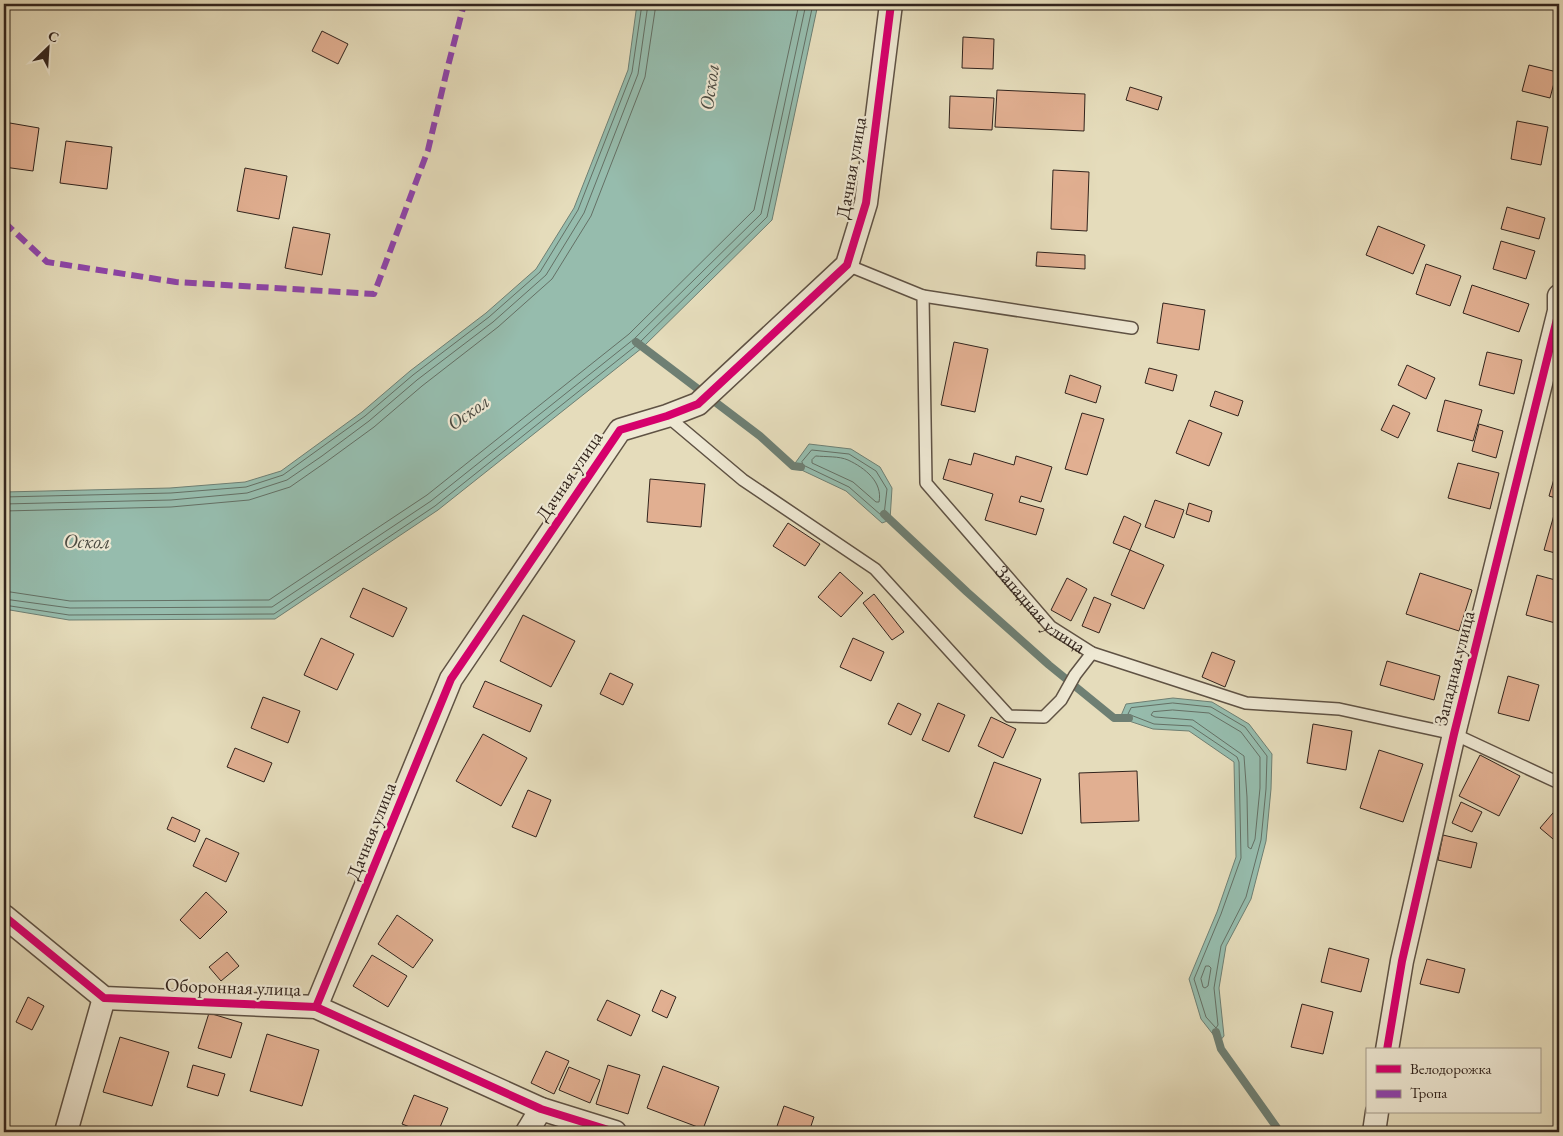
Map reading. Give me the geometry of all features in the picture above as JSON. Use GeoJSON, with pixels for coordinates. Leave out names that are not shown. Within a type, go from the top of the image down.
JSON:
{"type":"FeatureCollection","features":[{"type":"Feature","properties":{"kind":"street","name":"Дачная улица"},"geometry":{"type":"LineString","coordinates":[[316,1007],[451,679],[620,430],[667,416],[698,404],[847,265],[866,203],[891,4]]}},
{"type":"Feature","properties":{"kind":"street","name":"Западная улица"},"geometry":{"type":"LineString","coordinates":[[1387,1048],[1402,961],[1454,734],[1559,311],[1559,296]]}},
{"type":"Feature","properties":{"kind":"street"},"geometry":{"type":"LineString","coordinates":[[4,916],[104,998],[66,1132]]}},
{"type":"Feature","properties":{"kind":"street","name":"Оборонная улица"},"geometry":{"type":"LineString","coordinates":[[104,998],[316,1007],[541,1109],[615,1132]]}},
{"type":"Feature","properties":{"kind":"street"},"geometry":{"type":"LineString","coordinates":[[528,1132],[541,1109]]}},
{"type":"Feature","properties":{"kind":"street"},"geometry":{"type":"LineString","coordinates":[[1374,1132],[1377,1114]]}},
{"type":"Feature","properties":{"kind":"lane"},"geometry":{"type":"LineString","coordinates":[[847,265],[923,296],[1132,328]]}},
{"type":"Feature","properties":{"kind":"lane","name":"Западная улица"},"geometry":{"type":"LineString","coordinates":[[923,296],[926,483],[1051,626],[1092,653],[1246,703],[1339,709],[1454,734],[1559,783]]}},
{"type":"Feature","properties":{"kind":"lane"},"geometry":{"type":"LineString","coordinates":[[667,416],[743,480],[876,569],[1009,716],[1044,717],[1060,700],[1092,653]]}},
{"type":"Feature","properties":{"kind":"water","name":"Оскол"},"geometry":{"type":"Polygon","coordinates":[[[637,4],[818,4],[772,220],[642,348],[438,510],[275,619],[69,620],[4,609],[4,492],[170,488],[245,482],[281,471],[362,412],[410,371],[486,313],[536,269],[574,208],[628,70],[637,4]]]}},
{"type":"Feature","properties":{"kind":"water"},"geometry":{"type":"Polygon","coordinates":[[[809,444],[851,449],[880,467],[892,488],[890,520],[882,523],[846,491],[793,466],[809,444]]]}},
{"type":"Feature","properties":{"kind":"water"},"geometry":{"type":"Polygon","coordinates":[[[1173,698],[1212,702],[1249,724],[1272,754],[1266,841],[1251,899],[1226,946],[1219,988],[1224,1036],[1219,1042],[1201,1019],[1189,979],[1217,912],[1236,857],[1234,762],[1189,731],[1153,729],[1120,718],[1126,704],[1173,698]]]}},
{"type":"Feature","properties":{"kind":"building"},"geometry":{"type":"Polygon","coordinates":[[[322,31],[348,44],[338,64],[312,51],[322,31]]]}},
{"type":"Feature","properties":{"kind":"building"},"geometry":{"type":"Polygon","coordinates":[[[963,37],[994,39],[993,69],[962,68],[963,37]]]}},
{"type":"Feature","properties":{"kind":"building"},"geometry":{"type":"Polygon","coordinates":[[[1529,65],[1557,72],[1550,98],[1522,91],[1529,65]]]}},
{"type":"Feature","properties":{"kind":"building"},"geometry":{"type":"Polygon","coordinates":[[[1130,87],[1162,97],[1158,110],[1126,100],[1130,87]]]}},
{"type":"Feature","properties":{"kind":"building"},"geometry":{"type":"Polygon","coordinates":[[[997,90],[1085,94],[1084,131],[995,127],[997,90]]]}},
{"type":"Feature","properties":{"kind":"building"},"geometry":{"type":"Polygon","coordinates":[[[950,96],[994,98],[992,130],[949,128],[950,96]]]}},
{"type":"Feature","properties":{"kind":"building"},"geometry":{"type":"Polygon","coordinates":[[[1517,121],[1548,127],[1541,165],[1511,159],[1517,121]]]}},
{"type":"Feature","properties":{"kind":"building"},"geometry":{"type":"Polygon","coordinates":[[[4,122],[39,128],[33,171],[4,167],[4,122]]]}},
{"type":"Feature","properties":{"kind":"building"},"geometry":{"type":"Polygon","coordinates":[[[66,141],[112,147],[107,189],[60,183],[66,141]]]}},
{"type":"Feature","properties":{"kind":"building"},"geometry":{"type":"Polygon","coordinates":[[[245,168],[287,176],[279,219],[237,211],[245,168]]]}},
{"type":"Feature","properties":{"kind":"building"},"geometry":{"type":"Polygon","coordinates":[[[1053,170],[1089,172],[1087,231],[1051,229],[1053,170]]]}},
{"type":"Feature","properties":{"kind":"building"},"geometry":{"type":"Polygon","coordinates":[[[1507,207],[1545,218],[1539,239],[1501,229],[1507,207]]]}},
{"type":"Feature","properties":{"kind":"building"},"geometry":{"type":"Polygon","coordinates":[[[1378,226],[1425,245],[1413,274],[1366,255],[1378,226]]]}},
{"type":"Feature","properties":{"kind":"building"},"geometry":{"type":"Polygon","coordinates":[[[293,227],[330,234],[322,275],[285,268],[293,227]]]}},
{"type":"Feature","properties":{"kind":"building"},"geometry":{"type":"Polygon","coordinates":[[[1501,241],[1535,251],[1526,279],[1493,269],[1501,241]]]}},
{"type":"Feature","properties":{"kind":"building"},"geometry":{"type":"Polygon","coordinates":[[[1037,252],[1085,255],[1085,269],[1036,266],[1037,252]]]}},
{"type":"Feature","properties":{"kind":"building"},"geometry":{"type":"Polygon","coordinates":[[[1426,264],[1461,276],[1450,306],[1416,294],[1426,264]]]}},
{"type":"Feature","properties":{"kind":"building"},"geometry":{"type":"Polygon","coordinates":[[[1472,285],[1529,304],[1519,332],[1463,313],[1472,285]]]}},
{"type":"Feature","properties":{"kind":"building"},"geometry":{"type":"Polygon","coordinates":[[[1163,303],[1205,310],[1199,350],[1157,343],[1163,303]]]}},
{"type":"Feature","properties":{"kind":"building"},"geometry":{"type":"Polygon","coordinates":[[[954,342],[988,349],[975,412],[941,405],[954,342]]]}},
{"type":"Feature","properties":{"kind":"building"},"geometry":{"type":"Polygon","coordinates":[[[1487,352],[1522,360],[1514,394],[1479,385],[1487,352]]]}},
{"type":"Feature","properties":{"kind":"building"},"geometry":{"type":"Polygon","coordinates":[[[1407,365],[1435,378],[1426,399],[1398,385],[1407,365]]]}},
{"type":"Feature","properties":{"kind":"building"},"geometry":{"type":"Polygon","coordinates":[[[1149,368],[1177,375],[1173,391],[1145,383],[1149,368]]]}},
{"type":"Feature","properties":{"kind":"building"},"geometry":{"type":"Polygon","coordinates":[[[1070,375],[1101,386],[1096,403],[1065,393],[1070,375]]]}},
{"type":"Feature","properties":{"kind":"building"},"geometry":{"type":"Polygon","coordinates":[[[1215,391],[1243,401],[1238,416],[1210,406],[1215,391]]]}},
{"type":"Feature","properties":{"kind":"building"},"geometry":{"type":"Polygon","coordinates":[[[1445,400],[1482,410],[1473,441],[1437,431],[1445,400]]]}},
{"type":"Feature","properties":{"kind":"building"},"geometry":{"type":"Polygon","coordinates":[[[1393,405],[1410,413],[1398,438],[1381,430],[1393,405]]]}},
{"type":"Feature","properties":{"kind":"building"},"geometry":{"type":"Polygon","coordinates":[[[1082,413],[1104,419],[1087,475],[1065,469],[1082,413]]]}},
{"type":"Feature","properties":{"kind":"building"},"geometry":{"type":"Polygon","coordinates":[[[1189,420],[1222,433],[1209,466],[1176,453],[1189,420]]]}},
{"type":"Feature","properties":{"kind":"building"},"geometry":{"type":"Polygon","coordinates":[[[1479,424],[1503,431],[1496,458],[1472,451],[1479,424]]]}},
{"type":"Feature","properties":{"kind":"building"},"geometry":{"type":"Polygon","coordinates":[[[974,453],[1014,465],[1016,456],[1052,467],[1041,502],[1021,496],[1019,502],[1044,509],[1036,535],[985,520],[993,494],[943,479],[949,459],[971,465],[974,453]]]}},
{"type":"Feature","properties":{"kind":"building"},"geometry":{"type":"Polygon","coordinates":[[[1458,463],[1499,473],[1490,509],[1448,498],[1458,463]]]}},
{"type":"Feature","properties":{"kind":"building"},"geometry":{"type":"Polygon","coordinates":[[[650,479],[705,484],[701,527],[647,522],[650,479]]]}},
{"type":"Feature","properties":{"kind":"building"},"geometry":{"type":"Polygon","coordinates":[[[1554,479],[1559,480],[1559,499],[1549,496],[1554,479]]]}},
{"type":"Feature","properties":{"kind":"building"},"geometry":{"type":"Polygon","coordinates":[[[1155,500],[1184,510],[1174,538],[1145,527],[1155,500]]]}},
{"type":"Feature","properties":{"kind":"building"},"geometry":{"type":"Polygon","coordinates":[[[1189,503],[1212,511],[1209,522],[1186,514],[1189,503]]]}},
{"type":"Feature","properties":{"kind":"building"},"geometry":{"type":"Polygon","coordinates":[[[1556,508],[1559,509],[1559,554],[1544,550],[1556,508]]]}},
{"type":"Feature","properties":{"kind":"building"},"geometry":{"type":"Polygon","coordinates":[[[1124,516],[1141,524],[1130,550],[1113,543],[1124,516]]]}},
{"type":"Feature","properties":{"kind":"building"},"geometry":{"type":"Polygon","coordinates":[[[788,523],[820,544],[805,566],[773,546],[788,523]]]}},
{"type":"Feature","properties":{"kind":"building"},"geometry":{"type":"Polygon","coordinates":[[[1130,550],[1164,565],[1144,609],[1111,595],[1130,550]]]}},
{"type":"Feature","properties":{"kind":"building"},"geometry":{"type":"Polygon","coordinates":[[[840,572],[863,593],[841,617],[818,597],[840,572]]]}},
{"type":"Feature","properties":{"kind":"building"},"geometry":{"type":"Polygon","coordinates":[[[1420,573],[1472,590],[1459,631],[1406,614],[1420,573]]]}},
{"type":"Feature","properties":{"kind":"building"},"geometry":{"type":"Polygon","coordinates":[[[1537,575],[1559,581],[1559,624],[1526,615],[1537,575]]]}},
{"type":"Feature","properties":{"kind":"building"},"geometry":{"type":"Polygon","coordinates":[[[1067,578],[1087,589],[1071,621],[1051,610],[1067,578]]]}},
{"type":"Feature","properties":{"kind":"building"},"geometry":{"type":"Polygon","coordinates":[[[363,588],[407,608],[393,637],[350,617],[363,588]]]}},
{"type":"Feature","properties":{"kind":"building"},"geometry":{"type":"Polygon","coordinates":[[[874,594],[904,632],[892,640],[863,603],[874,594]]]}},
{"type":"Feature","properties":{"kind":"building"},"geometry":{"type":"Polygon","coordinates":[[[1094,597],[1111,604],[1099,633],[1082,626],[1094,597]]]}},
{"type":"Feature","properties":{"kind":"building"},"geometry":{"type":"Polygon","coordinates":[[[523,615],[575,641],[551,687],[500,661],[523,615]]]}},
{"type":"Feature","properties":{"kind":"building"},"geometry":{"type":"Polygon","coordinates":[[[321,638],[354,654],[337,690],[304,675],[321,638]]]}},
{"type":"Feature","properties":{"kind":"building"},"geometry":{"type":"Polygon","coordinates":[[[853,638],[884,652],[871,681],[840,667],[853,638]]]}},
{"type":"Feature","properties":{"kind":"building"},"geometry":{"type":"Polygon","coordinates":[[[1212,652],[1235,661],[1225,687],[1202,677],[1212,652]]]}},
{"type":"Feature","properties":{"kind":"building"},"geometry":{"type":"Polygon","coordinates":[[[1387,661],[1440,676],[1434,700],[1380,685],[1387,661]]]}},
{"type":"Feature","properties":{"kind":"building"},"geometry":{"type":"Polygon","coordinates":[[[610,673],[633,684],[623,705],[600,694],[610,673]]]}},
{"type":"Feature","properties":{"kind":"building"},"geometry":{"type":"Polygon","coordinates":[[[1508,676],[1539,685],[1529,721],[1498,713],[1508,676]]]}},
{"type":"Feature","properties":{"kind":"building"},"geometry":{"type":"Polygon","coordinates":[[[485,681],[542,705],[530,732],[473,707],[485,681]]]}},
{"type":"Feature","properties":{"kind":"building"},"geometry":{"type":"Polygon","coordinates":[[[263,697],[300,711],[288,743],[251,728],[263,697]]]}},
{"type":"Feature","properties":{"kind":"building"},"geometry":{"type":"Polygon","coordinates":[[[898,703],[921,714],[911,735],[888,724],[898,703]]]}},
{"type":"Feature","properties":{"kind":"building"},"geometry":{"type":"Polygon","coordinates":[[[938,703],[965,715],[949,752],[922,740],[938,703]]]}},
{"type":"Feature","properties":{"kind":"building"},"geometry":{"type":"Polygon","coordinates":[[[991,717],[1016,729],[1003,758],[978,746],[991,717]]]}},
{"type":"Feature","properties":{"kind":"building"},"geometry":{"type":"Polygon","coordinates":[[[1313,724],[1352,731],[1346,770],[1307,763],[1313,724]]]}},
{"type":"Feature","properties":{"kind":"building"},"geometry":{"type":"Polygon","coordinates":[[[483,734],[527,758],[501,806],[456,781],[483,734]]]}},
{"type":"Feature","properties":{"kind":"building"},"geometry":{"type":"Polygon","coordinates":[[[235,748],[272,763],[264,782],[227,767],[235,748]]]}},
{"type":"Feature","properties":{"kind":"building"},"geometry":{"type":"Polygon","coordinates":[[[1379,750],[1423,764],[1403,822],[1360,808],[1379,750]]]}},
{"type":"Feature","properties":{"kind":"building"},"geometry":{"type":"Polygon","coordinates":[[[1480,755],[1520,776],[1499,816],[1459,796],[1480,755]]]}},
{"type":"Feature","properties":{"kind":"building"},"geometry":{"type":"Polygon","coordinates":[[[994,762],[1041,779],[1022,834],[974,817],[994,762]]]}},
{"type":"Feature","properties":{"kind":"building"},"geometry":{"type":"Polygon","coordinates":[[[1137,771],[1139,821],[1081,823],[1079,773],[1137,771]]]}},
{"type":"Feature","properties":{"kind":"building"},"geometry":{"type":"Polygon","coordinates":[[[528,790],[551,800],[536,837],[512,827],[528,790]]]}},
{"type":"Feature","properties":{"kind":"building"},"geometry":{"type":"Polygon","coordinates":[[[1461,802],[1482,812],[1472,832],[1452,823],[1461,802]]]}},
{"type":"Feature","properties":{"kind":"building"},"geometry":{"type":"Polygon","coordinates":[[[1559,806],[1559,844],[1540,828],[1559,806]]]}},
{"type":"Feature","properties":{"kind":"building"},"geometry":{"type":"Polygon","coordinates":[[[172,817],[200,830],[195,842],[167,829],[172,817]]]}},
{"type":"Feature","properties":{"kind":"building"},"geometry":{"type":"Polygon","coordinates":[[[1443,835],[1477,843],[1471,868],[1438,860],[1443,835]]]}},
{"type":"Feature","properties":{"kind":"building"},"geometry":{"type":"Polygon","coordinates":[[[206,838],[239,853],[226,882],[193,866],[206,838]]]}},
{"type":"Feature","properties":{"kind":"building"},"geometry":{"type":"Polygon","coordinates":[[[206,892],[227,912],[200,939],[180,920],[206,892]]]}},
{"type":"Feature","properties":{"kind":"building"},"geometry":{"type":"Polygon","coordinates":[[[397,915],[433,940],[413,968],[378,944],[397,915]]]}},
{"type":"Feature","properties":{"kind":"building"},"geometry":{"type":"Polygon","coordinates":[[[1329,948],[1369,959],[1361,992],[1321,982],[1329,948]]]}},
{"type":"Feature","properties":{"kind":"building"},"geometry":{"type":"Polygon","coordinates":[[[227,952],[239,966],[221,981],[209,967],[227,952]]]}},
{"type":"Feature","properties":{"kind":"building"},"geometry":{"type":"Polygon","coordinates":[[[372,955],[407,976],[388,1007],[353,986],[372,955]]]}},
{"type":"Feature","properties":{"kind":"building"},"geometry":{"type":"Polygon","coordinates":[[[1427,959],[1465,969],[1459,993],[1420,984],[1427,959]]]}},
{"type":"Feature","properties":{"kind":"building"},"geometry":{"type":"Polygon","coordinates":[[[661,990],[676,997],[667,1018],[652,1011],[661,990]]]}},
{"type":"Feature","properties":{"kind":"building"},"geometry":{"type":"Polygon","coordinates":[[[28,997],[44,1006],[32,1030],[16,1022],[28,997]]]}},
{"type":"Feature","properties":{"kind":"building"},"geometry":{"type":"Polygon","coordinates":[[[607,1000],[640,1015],[631,1036],[597,1020],[607,1000]]]}},
{"type":"Feature","properties":{"kind":"building"},"geometry":{"type":"Polygon","coordinates":[[[1302,1004],[1333,1012],[1323,1054],[1291,1047],[1302,1004]]]}},
{"type":"Feature","properties":{"kind":"building"},"geometry":{"type":"Polygon","coordinates":[[[209,1013],[242,1023],[231,1058],[198,1048],[209,1013]]]}},
{"type":"Feature","properties":{"kind":"building"},"geometry":{"type":"Polygon","coordinates":[[[267,1034],[319,1050],[302,1106],[250,1091],[267,1034]]]}},
{"type":"Feature","properties":{"kind":"building"},"geometry":{"type":"Polygon","coordinates":[[[120,1037],[169,1052],[152,1106],[103,1092],[120,1037]]]}},
{"type":"Feature","properties":{"kind":"building"},"geometry":{"type":"Polygon","coordinates":[[[546,1051],[569,1061],[554,1094],[531,1083],[546,1051]]]}},
{"type":"Feature","properties":{"kind":"building"},"geometry":{"type":"Polygon","coordinates":[[[193,1065],[225,1074],[218,1096],[187,1087],[193,1065]]]}},
{"type":"Feature","properties":{"kind":"building"},"geometry":{"type":"Polygon","coordinates":[[[608,1065],[640,1075],[628,1114],[596,1104],[608,1065]]]}},
{"type":"Feature","properties":{"kind":"building"},"geometry":{"type":"Polygon","coordinates":[[[663,1066],[719,1087],[703,1129],[647,1108],[663,1066]]]}},
{"type":"Feature","properties":{"kind":"building"},"geometry":{"type":"Polygon","coordinates":[[[569,1067],[600,1080],[590,1103],[559,1090],[569,1067]]]}},
{"type":"Feature","properties":{"kind":"building"},"geometry":{"type":"Polygon","coordinates":[[[414,1095],[448,1108],[438,1132],[423,1132],[402,1124],[414,1095]]]}},
{"type":"Feature","properties":{"kind":"building"},"geometry":{"type":"Polygon","coordinates":[[[784,1106],[814,1117],[809,1132],[775,1132],[784,1106]]]}},
{"type":"Feature","properties":{"kind":"building"},"geometry":{"type":"Polygon","coordinates":[[[563,1128],[578,1132],[561,1132],[563,1128]]]}},
{"type":"Feature","properties":{"kind":"waterway"},"geometry":{"type":"LineString","coordinates":[[636,342],[760,436],[793,466],[801,467]]}},
{"type":"Feature","properties":{"kind":"waterway"},"geometry":{"type":"LineString","coordinates":[[884,514],[967,592],[1049,665],[1114,718],[1129,718]]}},
{"type":"Feature","properties":{"kind":"waterway"},"geometry":{"type":"LineString","coordinates":[[1216,1032],[1221,1049],[1280,1132]]}},
{"type":"Feature","properties":{"kind":"marked path"},"geometry":{"type":"LineString","coordinates":[[4,222],[47,262],[176,282],[374,294],[428,150],[464,4]]}},
{"type":"Feature","properties":{"kind":"cycle path"},"geometry":{"type":"LineString","coordinates":[[316,1007],[451,679],[620,430],[667,416],[698,404],[847,265],[866,203],[891,4]]}},
{"type":"Feature","properties":{"kind":"cycle path"},"geometry":{"type":"LineString","coordinates":[[1387,1048],[1402,961],[1454,734],[1559,311],[1559,296]]}},
{"type":"Feature","properties":{"kind":"cycle path"},"geometry":{"type":"LineString","coordinates":[[4,916],[104,998],[316,1007],[541,1109],[615,1132]]}}]}
